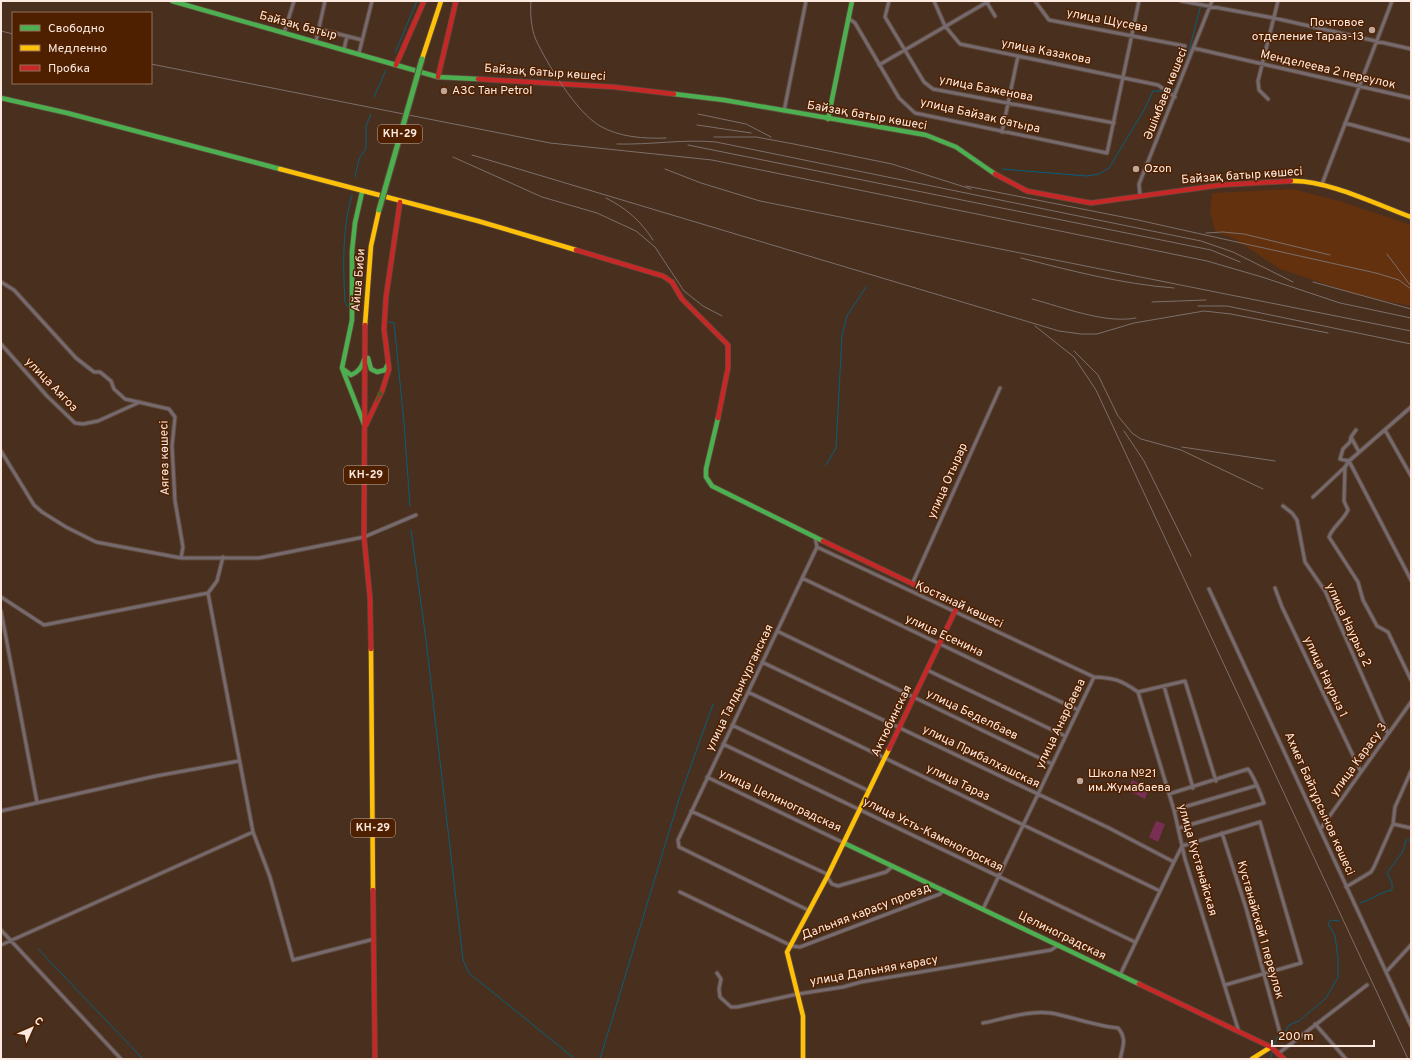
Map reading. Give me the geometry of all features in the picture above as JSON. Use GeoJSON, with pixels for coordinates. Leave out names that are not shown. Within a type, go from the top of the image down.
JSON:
{"type":"FeatureCollection","features":[{"type":"Feature","properties":{"kind":"main road","name":"Байзақ батыр"},"geometry":{"type":"LineString","coordinates":[[172,1],[359,53],[396,65]]}},
{"type":"Feature","properties":{"kind":"main road"},"geometry":{"type":"LineString","coordinates":[[396,65],[424,1]]}},
{"type":"Feature","properties":{"kind":"main road","name":"Айша Биби"},"geometry":{"type":"LineString","coordinates":[[366,353],[365,312],[371,246],[379,210],[422,59],[441,1]]}},
{"type":"Feature","properties":{"kind":"main road"},"geometry":{"type":"LineString","coordinates":[[438,77],[456,1]]}},
{"type":"Feature","properties":{"kind":"main road"},"geometry":{"type":"LineString","coordinates":[[828,119],[852,1]]}},
{"type":"Feature","properties":{"kind":"main road","name":"Байзақ батыр көшесі"},"geometry":{"type":"LineString","coordinates":[[396,65],[438,77],[614,87],[724,100],[784,112],[926,135],[956,147],[986,169],[1027,191],[1091,203],[1140,195],[1221,185],[1303,180],[1322,184],[1411,217]]}},
{"type":"Feature","properties":{"kind":"main road"},"geometry":{"type":"LineString","coordinates":[[1,98],[67,113],[400,202],[478,221],[663,276],[672,282],[682,299],[728,345],[730,351],[727,377],[706,469],[708,480],[712,486],[814,537],[912,582]]}},
{"type":"Feature","properties":{"kind":"main road"},"geometry":{"type":"LineString","coordinates":[[362,192],[355,223],[352,251],[352,320],[342,368],[365,428]]}},
{"type":"Feature","properties":{"kind":"main road"},"geometry":{"type":"LineString","coordinates":[[365,428],[382,391],[389,369],[384,329],[389,276],[400,202]]}},
{"type":"Feature","properties":{"kind":"main road"},"geometry":{"type":"LineString","coordinates":[[342,368],[351,375],[356,374],[362,366],[366,353]]}},
{"type":"Feature","properties":{"kind":"main road"},"geometry":{"type":"LineString","coordinates":[[366,353],[371,369],[374,371],[381,373],[385,370],[388,363]]}},
{"type":"Feature","properties":{"kind":"main road","name":"КН-29"},"geometry":{"type":"LineString","coordinates":[[366,353],[364,537],[370,598],[375,1059]]}},
{"type":"Feature","properties":{"kind":"main road","name":"Актюбинская"},"geometry":{"type":"LineString","coordinates":[[791,946],[844,843],[955,614],[957,607],[953,602],[912,582]]}},
{"type":"Feature","properties":{"kind":"main road","name":"Целиноградская"},"geometry":{"type":"LineString","coordinates":[[844,843],[945,890],[1270,1047]]}},
{"type":"Feature","properties":{"kind":"main road"},"geometry":{"type":"LineString","coordinates":[[791,946],[787,952],[803,1016],[804,1059]]}},
{"type":"Feature","properties":{"kind":"main road"},"geometry":{"type":"LineString","coordinates":[[1252,1059],[1270,1047],[1279,1053],[1284,1059]]}},
{"type":"Feature","properties":{"kind":"street"},"geometry":{"type":"LineString","coordinates":[[284,33],[294,1]]}},
{"type":"Feature","properties":{"kind":"street"},"geometry":{"type":"LineString","coordinates":[[316,41],[325,1]]}},
{"type":"Feature","properties":{"kind":"street"},"geometry":{"type":"LineString","coordinates":[[359,53],[372,1]]}},
{"type":"Feature","properties":{"kind":"street"},"geometry":{"type":"LineString","coordinates":[[784,112],[806,1]]}},
{"type":"Feature","properties":{"kind":"street","name":"улица Баженова"},"geometry":{"type":"LineString","coordinates":[[889,1],[885,17],[924,82],[933,89],[1114,123]]}},
{"type":"Feature","properties":{"kind":"street","name":"улица Казакова"},"geometry":{"type":"LineString","coordinates":[[934,1],[945,26],[960,44],[1123,76],[1158,85],[1175,97]]}},
{"type":"Feature","properties":{"kind":"street"},"geometry":{"type":"LineString","coordinates":[[879,65],[987,1],[995,16]]}},
{"type":"Feature","properties":{"kind":"street","name":"улица Щусева"},"geometry":{"type":"LineString","coordinates":[[1035,1],[1049,20],[1185,46]]}},
{"type":"Feature","properties":{"kind":"street"},"geometry":{"type":"LineString","coordinates":[[1114,123],[1139,1]]}},
{"type":"Feature","properties":{"kind":"street"},"geometry":{"type":"LineString","coordinates":[[1181,1],[1210,5],[1274,18],[1377,43],[1411,49]]}},
{"type":"Feature","properties":{"kind":"street","name":"Әшімбаев көшесі"},"geometry":{"type":"LineString","coordinates":[[1140,195],[1139,184],[1175,97],[1212,1]]}},
{"type":"Feature","properties":{"kind":"street"},"geometry":{"type":"LineString","coordinates":[[1268,99],[1259,90],[1258,81],[1278,1]]}},
{"type":"Feature","properties":{"kind":"street"},"geometry":{"type":"LineString","coordinates":[[1322,184],[1392,1]]}},
{"type":"Feature","properties":{"kind":"street","name":"улица Байзак батыра"},"geometry":{"type":"LineString","coordinates":[[848,18],[855,23],[898,98],[915,112],[1002,132],[1107,153],[1114,123]]}},
{"type":"Feature","properties":{"kind":"street"},"geometry":{"type":"LineString","coordinates":[[319,28],[362,40]]}},
{"type":"Feature","properties":{"kind":"street"},"geometry":{"type":"LineString","coordinates":[[344,49],[347,36]]}},
{"type":"Feature","properties":{"kind":"street","name":"Менделеева 2 переулок"},"geometry":{"type":"LineString","coordinates":[[1194,48],[1411,98]]}},
{"type":"Feature","properties":{"kind":"street"},"geometry":{"type":"LineString","coordinates":[[1002,132],[1018,56]]}},
{"type":"Feature","properties":{"kind":"street"},"geometry":{"type":"LineString","coordinates":[[1346,123],[1411,141]]}},
{"type":"Feature","properties":{"kind":"street","name":"Аягөз көшесі"},"geometry":{"type":"LineString","coordinates":[[1,282],[14,290],[76,358],[94,372],[100,372],[111,381],[114,389],[125,399],[169,409],[175,417],[172,446],[175,501],[184,547],[181,558]]}},
{"type":"Feature","properties":{"kind":"street","name":"улица Аягоз"},"geometry":{"type":"LineString","coordinates":[[1,344],[47,396],[75,423],[83,424],[98,421],[140,402]]}},
{"type":"Feature","properties":{"kind":"street","name":"улица Отырар"},"geometry":{"type":"LineString","coordinates":[[912,582],[1000,388]]}},
{"type":"Feature","properties":{"kind":"street"},"geometry":{"type":"LineString","coordinates":[[1313,497],[1345,467],[1349,461],[1411,407]]}},
{"type":"Feature","properties":{"kind":"street"},"geometry":{"type":"LineString","coordinates":[[1356,430],[1351,437],[1350,442],[1343,449],[1340,459],[1349,461],[1411,580]]}},
{"type":"Feature","properties":{"kind":"street"},"geometry":{"type":"LineString","coordinates":[[1385,430],[1411,476]]}},
{"type":"Feature","properties":{"kind":"street"},"geometry":{"type":"LineString","coordinates":[[1351,437],[1359,452]]}},
{"type":"Feature","properties":{"kind":"street"},"geometry":{"type":"LineString","coordinates":[[1,451],[34,505],[42,512],[66,527],[96,542],[181,558],[258,558],[364,537],[416,515]]}},
{"type":"Feature","properties":{"kind":"street"},"geometry":{"type":"LineString","coordinates":[[1345,467],[1344,501],[1348,510],[1345,517],[1332,529],[1329,537],[1358,582],[1363,600],[1378,626],[1388,632],[1411,680]]}},
{"type":"Feature","properties":{"kind":"street","name":"улица Наурыз 2"},"geometry":{"type":"LineString","coordinates":[[1283,506],[1298,520],[1305,562],[1325,591],[1388,734]]}},
{"type":"Feature","properties":{"kind":"street"},"geometry":{"type":"LineString","coordinates":[[814,537],[817,547]]}},
{"type":"Feature","properties":{"kind":"street","name":"улица Талдыкурганская"},"geometry":{"type":"LineString","coordinates":[[810,911],[679,847],[678,840],[817,547]]}},
{"type":"Feature","properties":{"kind":"street","name":"Қостанай көшесі"},"geometry":{"type":"LineString","coordinates":[[817,547],[955,614],[1094,678]]}},
{"type":"Feature","properties":{"kind":"street"},"geometry":{"type":"LineString","coordinates":[[1,597],[44,625],[208,593],[217,581],[223,557]]}},
{"type":"Feature","properties":{"kind":"street","name":"улица Есенина"},"geometry":{"type":"LineString","coordinates":[[802,578],[1078,710]]}},
{"type":"Feature","properties":{"kind":"street","name":"улица Наурыз 1"},"geometry":{"type":"LineString","coordinates":[[1275,588],[1282,607],[1361,772]]}},
{"type":"Feature","properties":{"kind":"street","name":"Ахмет Байтұрсынов көшесі"},"geometry":{"type":"LineString","coordinates":[[1209,589],[1321,828],[1346,886],[1387,971],[1411,1026]]}},
{"type":"Feature","properties":{"kind":"street"},"geometry":{"type":"LineString","coordinates":[[208,593],[253,832],[270,877],[293,960],[374,939]]}},
{"type":"Feature","properties":{"kind":"street"},"geometry":{"type":"LineString","coordinates":[[1,611],[37,802]]}},
{"type":"Feature","properties":{"kind":"street","name":"улица Беделбаев"},"geometry":{"type":"LineString","coordinates":[[777,631],[1052,764]]}},
{"type":"Feature","properties":{"kind":"street","name":"улица Прибалхашская"},"geometry":{"type":"LineString","coordinates":[[762,662],[1174,862]]}},
{"type":"Feature","properties":{"kind":"street"},"geometry":{"type":"LineString","coordinates":[[927,670],[1065,736]]}},
{"type":"Feature","properties":{"kind":"street"},"geometry":{"type":"LineString","coordinates":[[1094,678],[1112,678],[1121,680],[1138,692],[1185,681],[1216,781]]}},
{"type":"Feature","properties":{"kind":"street","name":"улица Анарбаева"},"geometry":{"type":"LineString","coordinates":[[983,909],[1094,678]]}},
{"type":"Feature","properties":{"kind":"street"},"geometry":{"type":"LineString","coordinates":[[1164,686],[1193,788]]}},
{"type":"Feature","properties":{"kind":"street","name":"улица Тараз"},"geometry":{"type":"LineString","coordinates":[[748,692],[1160,891]]}},
{"type":"Feature","properties":{"kind":"street","name":"улица Кустанайская"},"geometry":{"type":"LineString","coordinates":[[1138,692],[1174,810],[1182,846],[1239,1032]]}},
{"type":"Feature","properties":{"kind":"street","name":"улица Карасу 3"},"geometry":{"type":"LineString","coordinates":[[1321,828],[1411,702]]}},
{"type":"Feature","properties":{"kind":"street"},"geometry":{"type":"LineString","coordinates":[[732,725],[869,792]]}},
{"type":"Feature","properties":{"kind":"street","name":"улица Усть-Каменогорская"},"geometry":{"type":"LineString","coordinates":[[723,744],[1135,942]]}},
{"type":"Feature","properties":{"kind":"street"},"geometry":{"type":"LineString","coordinates":[[1,811],[156,776],[239,761]]}},
{"type":"Feature","properties":{"kind":"street"},"geometry":{"type":"LineString","coordinates":[[1169,794],[1216,781],[1248,769],[1252,774],[1255,786],[1264,803],[1179,828]]}},
{"type":"Feature","properties":{"kind":"street"},"geometry":{"type":"LineString","coordinates":[[1346,886],[1371,872],[1393,824],[1395,807],[1411,771]]}},
{"type":"Feature","properties":{"kind":"street","name":"улица Целиноградская"},"geometry":{"type":"LineString","coordinates":[[707,777],[844,843]]}},
{"type":"Feature","properties":{"kind":"street"},"geometry":{"type":"LineString","coordinates":[[1174,810],[1255,786]]}},
{"type":"Feature","properties":{"kind":"street"},"geometry":{"type":"LineString","coordinates":[[691,811],[827,876],[832,884],[838,886],[886,872],[893,866]]}},
{"type":"Feature","properties":{"kind":"street"},"geometry":{"type":"LineString","coordinates":[[1120,975],[1182,846],[1260,822],[1301,963],[1225,985]]}},
{"type":"Feature","properties":{"kind":"street"},"geometry":{"type":"LineString","coordinates":[[1393,824],[1411,828]]}},
{"type":"Feature","properties":{"kind":"street"},"geometry":{"type":"LineString","coordinates":[[1,946],[253,832]]}},
{"type":"Feature","properties":{"kind":"street","name":"Кустанайскай 1 переулок"},"geometry":{"type":"LineString","coordinates":[[1222,833],[1246,908],[1280,1033]]}},
{"type":"Feature","properties":{"kind":"street","name":"Дальняя карасу проезд"},"geometry":{"type":"LineString","coordinates":[[680,892],[791,946],[800,947],[940,894],[945,890]]}},
{"type":"Feature","properties":{"kind":"street"},"geometry":{"type":"LineString","coordinates":[[1,930],[121,1059]]}},
{"type":"Feature","properties":{"kind":"street","name":"улица Дальняя карасу"},"geometry":{"type":"LineString","coordinates":[[717,973],[721,979],[719,989],[720,997],[731,1007],[1052,950],[1058,945]]}},
{"type":"Feature","properties":{"kind":"street"},"geometry":{"type":"LineString","coordinates":[[1387,971],[1411,945]]}},
{"type":"Feature","properties":{"kind":"street"},"geometry":{"type":"LineString","coordinates":[[1279,1053],[1367,985]]}},
{"type":"Feature","properties":{"kind":"street"},"geometry":{"type":"LineString","coordinates":[[983,1023],[1036,1013],[1050,1013],[1102,1026],[1118,1028],[1123,1033],[1124,1040],[1120,1059]]}},
{"type":"Feature","properties":{"kind":"street"},"geometry":{"type":"LineString","coordinates":[[1315,1024],[1346,1059]]}},
{"type":"Feature","properties":{"kind":"shaded area"},"geometry":{"type":"Polygon","coordinates":[[[1293,189],[1342,202],[1411,225],[1411,306],[1361,296],[1280,269],[1235,239],[1215,231],[1210,211],[1212,193],[1293,189]]]}},
{"type":"Feature","properties":{"kind":"shaded area"},"geometry":{"type":"Polygon","coordinates":[[[1132,780],[1149,788],[1145,799],[1127,790],[1132,780]]]}},
{"type":"Feature","properties":{"kind":"shaded area"},"geometry":{"type":"Polygon","coordinates":[[[1156,821],[1165,824],[1158,842],[1149,837],[1156,821]]]}},
{"type":"Feature","properties":{"kind":"waterway"},"geometry":{"type":"LineString","coordinates":[[395,53],[417,1]]}},
{"type":"Feature","properties":{"kind":"waterway"},"geometry":{"type":"LineString","coordinates":[[1186,62],[1202,1]]}},
{"type":"Feature","properties":{"kind":"waterway"},"geometry":{"type":"LineString","coordinates":[[374,97],[386,70]]}},
{"type":"Feature","properties":{"kind":"waterway"},"geometry":{"type":"LineString","coordinates":[[1169,90],[1174,90],[1177,84]]}},
{"type":"Feature","properties":{"kind":"waterway"},"geometry":{"type":"LineString","coordinates":[[1002,169],[1087,176],[1099,174],[1109,168],[1144,110],[1153,91],[1163,91]]}},
{"type":"Feature","properties":{"kind":"waterway"},"geometry":{"type":"LineString","coordinates":[[355,177],[359,159],[366,148],[366,126],[371,114]]}},
{"type":"Feature","properties":{"kind":"waterway"},"geometry":{"type":"LineString","coordinates":[[348,307],[345,302],[344,248],[346,221],[352,195]]}},
{"type":"Feature","properties":{"kind":"waterway"},"geometry":{"type":"LineString","coordinates":[[826,465],[836,448],[842,335],[847,316],[866,287]]}},
{"type":"Feature","properties":{"kind":"waterway"},"geometry":{"type":"LineString","coordinates":[[389,322],[394,323],[404,423],[410,506]]}},
{"type":"Feature","properties":{"kind":"waterway"},"geometry":{"type":"LineString","coordinates":[[411,530],[426,640],[463,960],[469,973],[575,1059]]}},
{"type":"Feature","properties":{"kind":"waterway"},"geometry":{"type":"LineString","coordinates":[[600,1059],[679,799],[713,704]]}},
{"type":"Feature","properties":{"kind":"waterway"},"geometry":{"type":"LineString","coordinates":[[1360,903],[1383,892],[1392,890],[1392,883],[1387,873],[1403,851],[1406,840],[1411,840]]}},
{"type":"Feature","properties":{"kind":"waterway"},"geometry":{"type":"LineString","coordinates":[[1274,1047],[1277,1037],[1284,1035],[1289,1025],[1299,1021],[1326,998],[1338,977],[1338,958],[1335,936],[1328,923],[1331,920],[1339,921]]}},
{"type":"Feature","properties":{"kind":"waterway"},"geometry":{"type":"LineString","coordinates":[[38,949],[143,1059]]}},
{"type":"Feature","properties":{"kind":"waterway"},"geometry":{"type":"LineString","coordinates":[[1270,1059],[1273,1050]]}},
{"type":"Feature","properties":{"kind":"railway"},"geometry":{"type":"LineString","coordinates":[[531,1],[531,21],[536,40],[555,75],[582,110],[600,126],[615,133],[640,138],[666,138]]}},
{"type":"Feature","properties":{"kind":"railway"},"geometry":{"type":"LineString","coordinates":[[1,31],[12,34]]}},
{"type":"Feature","properties":{"kind":"railway"},"geometry":{"type":"LineString","coordinates":[[152,64],[550,143],[712,160],[1207,261],[1262,277],[1340,303],[1411,318]]}},
{"type":"Feature","properties":{"kind":"railway"},"geometry":{"type":"LineString","coordinates":[[698,114],[746,124],[771,137]]}},
{"type":"Feature","properties":{"kind":"railway"},"geometry":{"type":"LineString","coordinates":[[697,125],[751,133]]}},
{"type":"Feature","properties":{"kind":"railway"},"geometry":{"type":"LineString","coordinates":[[714,137],[756,137],[794,144],[892,164],[971,189]]}},
{"type":"Feature","properties":{"kind":"railway"},"geometry":{"type":"LineString","coordinates":[[617,144],[691,141],[716,142],[1201,241],[1233,252],[1293,282]]}},
{"type":"Feature","properties":{"kind":"railway"},"geometry":{"type":"LineString","coordinates":[[688,145],[1211,250],[1240,262]]}},
{"type":"Feature","properties":{"kind":"railway"},"geometry":{"type":"LineString","coordinates":[[472,155],[1059,331],[1081,334],[1097,334],[1134,323],[1204,311],[1231,314],[1328,333]]}},
{"type":"Feature","properties":{"kind":"railway"},"geometry":{"type":"LineString","coordinates":[[453,157],[542,197],[597,213],[636,231],[655,247],[684,291],[703,306],[722,316]]}},
{"type":"Feature","properties":{"kind":"railway"},"geometry":{"type":"LineString","coordinates":[[665,169],[701,183],[760,201],[1411,331]]}},
{"type":"Feature","properties":{"kind":"railway"},"geometry":{"type":"LineString","coordinates":[[966,186],[1138,220],[1376,273],[1399,280],[1411,289]]}},
{"type":"Feature","properties":{"kind":"railway"},"geometry":{"type":"LineString","coordinates":[[606,198],[620,206],[632,216],[653,240]]}},
{"type":"Feature","properties":{"kind":"railway"},"geometry":{"type":"LineString","coordinates":[[1206,233],[1223,232],[1244,234],[1330,255]]}},
{"type":"Feature","properties":{"kind":"railway"},"geometry":{"type":"LineString","coordinates":[[1387,254],[1410,285]]}},
{"type":"Feature","properties":{"kind":"railway"},"geometry":{"type":"LineString","coordinates":[[1021,258],[1116,280],[1174,288]]}},
{"type":"Feature","properties":{"kind":"railway"},"geometry":{"type":"LineString","coordinates":[[1313,282],[1411,309]]}},
{"type":"Feature","properties":{"kind":"railway"},"geometry":{"type":"LineString","coordinates":[[1032,299],[1097,317],[1111,319],[1136,318]]}},
{"type":"Feature","properties":{"kind":"railway"},"geometry":{"type":"LineString","coordinates":[[1152,302],[1206,300]]}},
{"type":"Feature","properties":{"kind":"railway"},"geometry":{"type":"LineString","coordinates":[[1198,306],[1227,306],[1411,344]]}},
{"type":"Feature","properties":{"kind":"railway"},"geometry":{"type":"LineString","coordinates":[[1035,326],[1074,357],[1096,390],[1408,1059]]}},
{"type":"Feature","properties":{"kind":"railway"},"geometry":{"type":"LineString","coordinates":[[1074,351],[1098,375],[1118,416],[1132,433],[1141,439],[1181,450],[1263,489]]}},
{"type":"Feature","properties":{"kind":"railway"},"geometry":{"type":"LineString","coordinates":[[1124,431],[1144,461],[1191,556]]}},
{"type":"Feature","properties":{"kind":"railway"},"geometry":{"type":"LineString","coordinates":[[1182,447],[1275,461]]}},
{"type":"Feature","properties":{"kind":"traffic: fast"},"geometry":{"type":"LineString","coordinates":[[172,1],[438,77],[478,79]]}},
{"type":"Feature","properties":{"kind":"traffic: fast"},"geometry":{"type":"LineString","coordinates":[[828,119],[852,1]]}},
{"type":"Feature","properties":{"kind":"traffic: fast"},"geometry":{"type":"LineString","coordinates":[[379,210],[422,59]]}},
{"type":"Feature","properties":{"kind":"traffic: fast"},"geometry":{"type":"LineString","coordinates":[[674,94],[724,100],[926,135],[956,147],[995,174]]}},
{"type":"Feature","properties":{"kind":"traffic: fast"},"geometry":{"type":"LineString","coordinates":[[1,98],[67,113],[280,169]]}},
{"type":"Feature","properties":{"kind":"traffic: fast"},"geometry":{"type":"LineString","coordinates":[[362,192],[355,223],[352,251],[352,320],[342,368],[364,424]]}},
{"type":"Feature","properties":{"kind":"traffic: fast"},"geometry":{"type":"LineString","coordinates":[[368,358],[371,369],[377,372],[385,370],[388,364]]}},
{"type":"Feature","properties":{"kind":"traffic: fast"},"geometry":{"type":"LineString","coordinates":[[343,369],[351,375],[360,369],[364,360]]}},
{"type":"Feature","properties":{"kind":"traffic: fast"},"geometry":{"type":"LineString","coordinates":[[718,418],[706,469],[706,477],[712,486],[823,541]]}},
{"type":"Feature","properties":{"kind":"traffic: fast"},"geometry":{"type":"LineString","coordinates":[[844,843],[1139,984]]}},
{"type":"Feature","properties":{"kind":"traffic: slow"},"geometry":{"type":"LineString","coordinates":[[422,59],[441,1]]}},
{"type":"Feature","properties":{"kind":"traffic: slow"},"geometry":{"type":"LineString","coordinates":[[280,169],[478,221],[576,250]]}},
{"type":"Feature","properties":{"kind":"traffic: slow"},"geometry":{"type":"LineString","coordinates":[[1291,181],[1305,181],[1335,188],[1411,217]]}},
{"type":"Feature","properties":{"kind":"traffic: slow"},"geometry":{"type":"LineString","coordinates":[[365,325],[371,246],[379,210]]}},
{"type":"Feature","properties":{"kind":"traffic: slow"},"geometry":{"type":"LineString","coordinates":[[371,649],[373,890]]}},
{"type":"Feature","properties":{"kind":"traffic: slow"},"geometry":{"type":"LineString","coordinates":[[803,1059],[803,1016],[787,952],[827,877],[889,749]]}},
{"type":"Feature","properties":{"kind":"traffic: slow"},"geometry":{"type":"LineString","coordinates":[[1252,1059],[1271,1047]]}},
{"type":"Feature","properties":{"kind":"traffic: jam"},"geometry":{"type":"LineString","coordinates":[[396,65],[424,1]]}},
{"type":"Feature","properties":{"kind":"traffic: jam"},"geometry":{"type":"LineString","coordinates":[[438,77],[456,1]]}},
{"type":"Feature","properties":{"kind":"traffic: jam"},"geometry":{"type":"LineString","coordinates":[[478,79],[614,87],[674,94]]}},
{"type":"Feature","properties":{"kind":"traffic: jam"},"geometry":{"type":"LineString","coordinates":[[995,174],[1027,191],[1091,203],[1221,185],[1291,181]]}},
{"type":"Feature","properties":{"kind":"traffic: jam"},"geometry":{"type":"LineString","coordinates":[[366,425],[382,391],[389,369],[384,329],[386,297],[400,202]]}},
{"type":"Feature","properties":{"kind":"traffic: jam"},"geometry":{"type":"LineString","coordinates":[[576,250],[663,276],[672,282],[682,299],[728,345],[728,368],[718,418]]}},
{"type":"Feature","properties":{"kind":"traffic: jam"},"geometry":{"type":"LineString","coordinates":[[365,325],[364,537],[370,598],[371,649]]}},
{"type":"Feature","properties":{"kind":"traffic: jam"},"geometry":{"type":"LineString","coordinates":[[823,541],[955,604],[957,607],[889,749]]}},
{"type":"Feature","properties":{"kind":"traffic: jam"},"geometry":{"type":"LineString","coordinates":[[373,890],[375,1059]]}},
{"type":"Feature","properties":{"kind":"traffic: jam"},"geometry":{"type":"LineString","coordinates":[[1139,984],[1271,1047],[1284,1059]]}},
{"type":"Feature","properties":{"kind":"place","name":"Почтовое отделение Тараз-13"},"geometry":{"type":"Point","coordinates":[1372,30]}},
{"type":"Feature","properties":{"kind":"place","name":"АЗС Тан Petrol"},"geometry":{"type":"Point","coordinates":[444,91]}},
{"type":"Feature","properties":{"kind":"place","name":"Ozon"},"geometry":{"type":"Point","coordinates":[1136,169]}},
{"type":"Feature","properties":{"kind":"place","name":"Школа №21 им.Жумабаева"},"geometry":{"type":"Point","coordinates":[1080,781]}}]}
